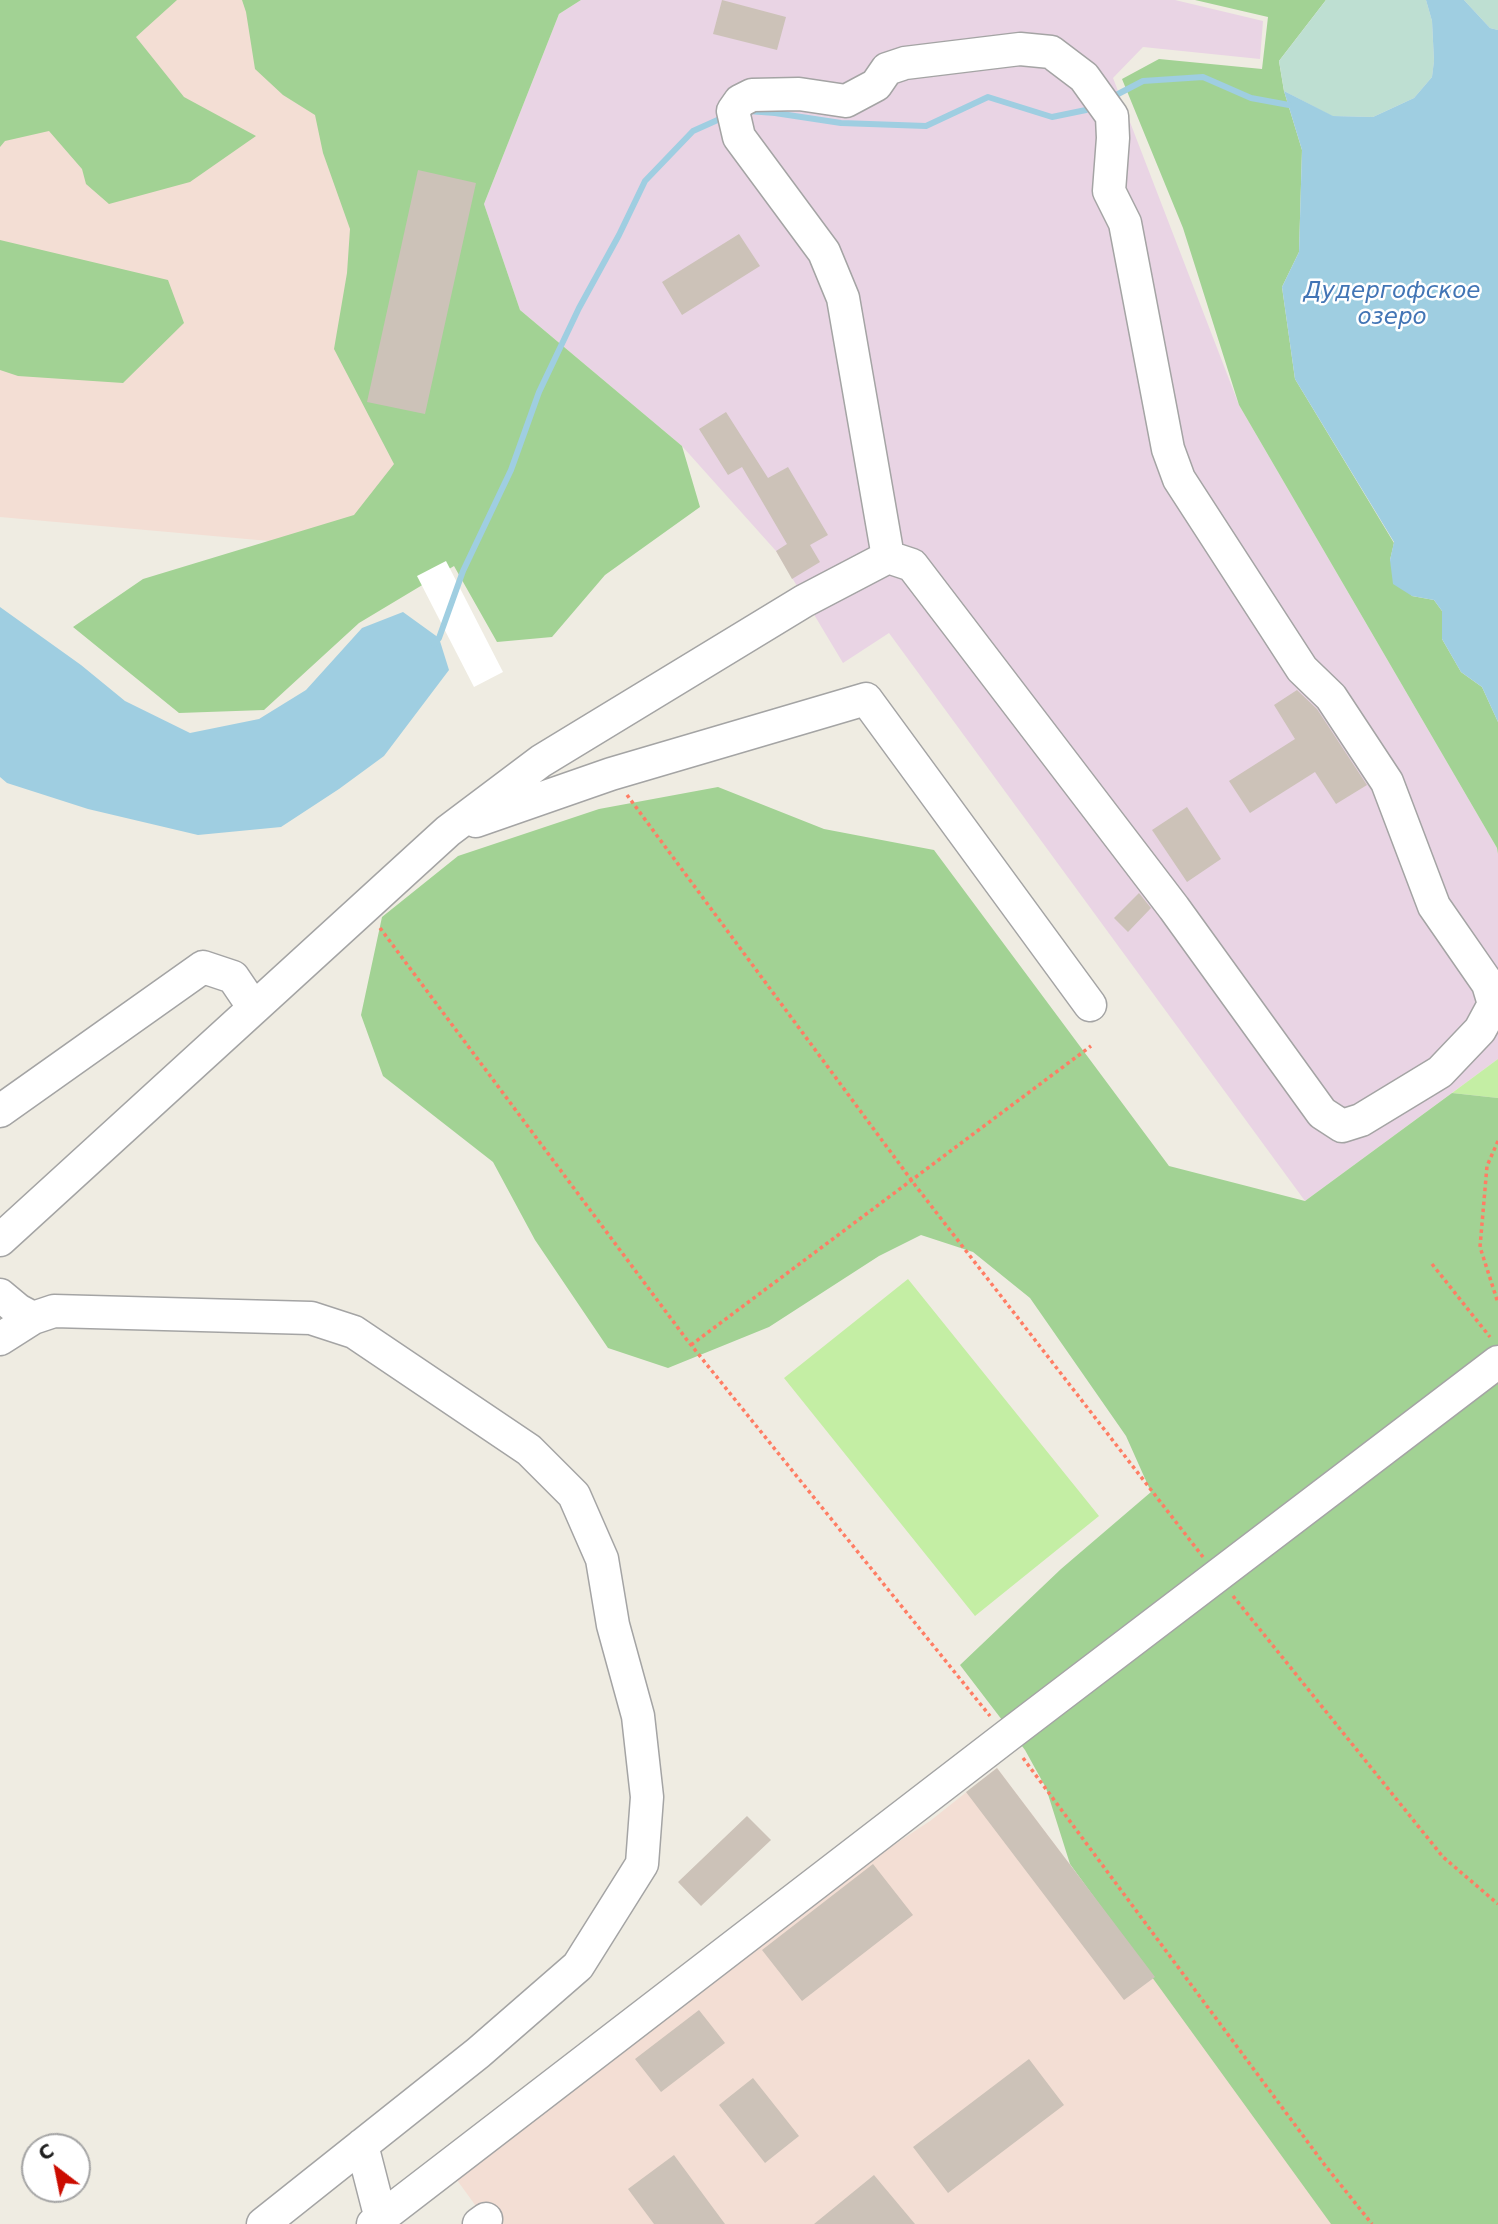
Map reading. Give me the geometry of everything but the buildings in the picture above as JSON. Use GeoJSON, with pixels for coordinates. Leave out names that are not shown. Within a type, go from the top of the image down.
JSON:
{"type":"FeatureCollection","features":[{"type":"Feature","properties":{"kind":"street"},"geometry":{"type":"LineString","coordinates":[[0,1240],[448,831],[541,761],[804,601],[888,557],[912,565],[1174,908],[1322,1113],[1342,1126],[1361,1119],[1440,1072],[1480,1030],[1494,1004],[1488,984],[1434,905],[1387,782],[1331,697],[1302,669],[1180,480],[1168,449],[1125,223],[1108,191],[1113,138],[1112,116],[1084,77],[1051,52],[1020,50],[905,63],[887,69],[876,85],[846,102],[800,94],[752,95],[740,101],[733,111],[739,137],[824,252],[843,298],[888,557]]}},
{"type":"Feature","properties":{"kind":"street"},"geometry":{"type":"LineString","coordinates":[[448,831],[611,774],[866,699],[1090,1005]]}},
{"type":"Feature","properties":{"kind":"street"},"geometry":{"type":"LineString","coordinates":[[0,1111],[203,967],[233,977],[254,1008]]}},
{"type":"Feature","properties":{"kind":"street"},"geometry":{"type":"LineString","coordinates":[[0,1295],[33,1318]]}},
{"type":"Feature","properties":{"kind":"street"},"geometry":{"type":"LineString","coordinates":[[0,1339],[33,1318],[54,1311],[311,1318],[354,1332],[529,1450],[574,1496],[602,1559],[613,1625],[638,1716],[647,1797],[642,1864],[578,1966],[478,2053],[263,2224]]}},
{"type":"Feature","properties":{"kind":"street"},"geometry":{"type":"LineString","coordinates":[[362,2145],[377,2221],[1498,1362]]}},
{"type":"Feature","properties":{"kind":"path"},"geometry":{"type":"LineString","coordinates":[[611,774],[911,1179],[1217,1576],[1443,1857],[1498,1904]]}},
{"type":"Feature","properties":{"kind":"path"},"geometry":{"type":"LineString","coordinates":[[365,907],[691,1345],[1007,1736],[1324,2164],[1372,2224]]}},
{"type":"Feature","properties":{"kind":"path"},"geometry":{"type":"LineString","coordinates":[[691,1345],[1091,1046]]}},
{"type":"Feature","properties":{"kind":"path"},"geometry":{"type":"LineString","coordinates":[[1498,1141],[1487,1166],[1480,1247],[1498,1303]]}},
{"type":"Feature","properties":{"kind":"path"},"geometry":{"type":"LineString","coordinates":[[1432,1264],[1498,1346]]}},
{"type":"Feature","properties":{"kind":"shaded area"},"geometry":{"type":"Polygon","coordinates":[[[0,0],[561,0],[507,82],[420,517],[359,549],[0,517],[0,0]]]}},
{"type":"Feature","properties":{"kind":"shaded area"},"geometry":{"type":"Polygon","coordinates":[[[581,0],[1175,0],[1263,21],[1260,59],[1143,47],[1113,78],[1239,405],[1497,848],[1498,854],[1498,1059],[1305,1201],[889,633],[843,663],[776,551],[682,446],[520,310],[484,204],[559,14],[581,0]]]}},
{"type":"Feature","properties":{"kind":"shaded area"},"geometry":{"type":"Polygon","coordinates":[[[997,1768],[1155,1977],[1332,2224],[489,2224],[454,2176],[877,1856],[930,1821],[997,1768]]]}},
{"type":"Feature","properties":{"kind":"green space"},"geometry":{"type":"Polygon","coordinates":[[[0,0],[177,0],[136,37],[184,97],[256,136],[190,182],[109,204],[86,184],[82,169],[49,131],[5,141],[0,147],[0,0]]]}},
{"type":"Feature","properties":{"kind":"green space"},"geometry":{"type":"Polygon","coordinates":[[[242,0],[581,0],[559,14],[484,204],[520,310],[682,446],[700,507],[605,575],[552,637],[497,642],[454,566],[359,623],[264,710],[179,713],[73,627],[143,579],[354,515],[394,464],[334,349],[347,273],[350,229],[323,153],[315,115],[283,95],[255,69],[242,0]]]}},
{"type":"Feature","properties":{"kind":"green space"},"geometry":{"type":"Polygon","coordinates":[[[1195,0],[1326,0],[1279,61],[1284,91],[1302,150],[1299,252],[1282,287],[1295,379],[1394,543],[1390,560],[1412,596],[1434,600],[1442,611],[1442,639],[1461,672],[1482,687],[1498,722],[1498,854],[1497,848],[1239,405],[1183,228],[1122,79],[1159,59],[1262,69],[1268,17],[1195,0]]]}},
{"type":"Feature","properties":{"kind":"green space"},"geometry":{"type":"Polygon","coordinates":[[[1326,0],[1426,0],[1432,21],[1434,61],[1432,77],[1414,98],[1373,117],[1332,116],[1284,91],[1279,61],[1326,0]]]}},
{"type":"Feature","properties":{"kind":"green space"},"geometry":{"type":"Polygon","coordinates":[[[1464,0],[1498,0],[1498,30],[1490,28],[1464,0]]]}},
{"type":"Feature","properties":{"kind":"green space"},"geometry":{"type":"Polygon","coordinates":[[[0,240],[168,280],[184,323],[123,383],[18,376],[0,370],[0,240]]]}},
{"type":"Feature","properties":{"kind":"green space"},"geometry":{"type":"Polygon","coordinates":[[[718,787],[824,829],[934,850],[1169,1166],[1305,1201],[1452,1093],[1498,1098],[1498,2224],[1331,2224],[1070,1864],[1046,1788],[1025,1750],[960,1665],[1061,1569],[1151,1492],[1126,1436],[1030,1298],[973,1252],[921,1235],[879,1256],[769,1327],[668,1368],[608,1348],[535,1240],[493,1162],[383,1076],[361,1015],[382,917],[458,856],[599,809],[718,787]]]}},
{"type":"Feature","properties":{"kind":"green space"},"geometry":{"type":"Polygon","coordinates":[[[1498,1059],[1498,1098],[1452,1093],[1498,1059]]]}},
{"type":"Feature","properties":{"kind":"green space"},"geometry":{"type":"Polygon","coordinates":[[[908,1279],[1099,1516],[975,1616],[784,1378],[908,1279]]]}},
{"type":"Feature","properties":{"kind":"water","name":"Дудергофское озеро"},"geometry":{"type":"Polygon","coordinates":[[[1426,0],[1464,0],[1490,28],[1498,30],[1498,722],[1482,687],[1461,672],[1442,639],[1442,611],[1434,600],[1412,596],[1393,584],[1390,560],[1394,542],[1295,379],[1282,287],[1299,252],[1302,150],[1284,91],[1333,116],[1373,117],[1414,98],[1432,77],[1434,61],[1432,21],[1426,0]]]}},
{"type":"Feature","properties":{"kind":"water"},"geometry":{"type":"Polygon","coordinates":[[[0,607],[81,665],[125,701],[190,733],[259,719],[306,690],[362,628],[403,612],[439,638],[449,670],[384,756],[339,789],[281,827],[198,835],[88,809],[7,783],[0,777],[0,607]]]}},
{"type":"Feature","properties":{"kind":"pier"},"geometry":{"type":"Polygon","coordinates":[[[446,561],[503,672],[474,687],[417,576],[446,561]]]}},
{"type":"Feature","properties":{"kind":"waterway"},"geometry":{"type":"LineString","coordinates":[[1118,94],[1143,81],[1203,77],[1251,98],[1289,105]]}},
{"type":"Feature","properties":{"kind":"waterway"},"geometry":{"type":"LineString","coordinates":[[748,111],[841,123],[926,126],[988,97],[1052,117],[1086,110]]}},
{"type":"Feature","properties":{"kind":"waterway"},"geometry":{"type":"LineString","coordinates":[[434,644],[439,638],[463,571],[511,470],[539,392],[645,181],[693,131],[722,118]]}}]}
